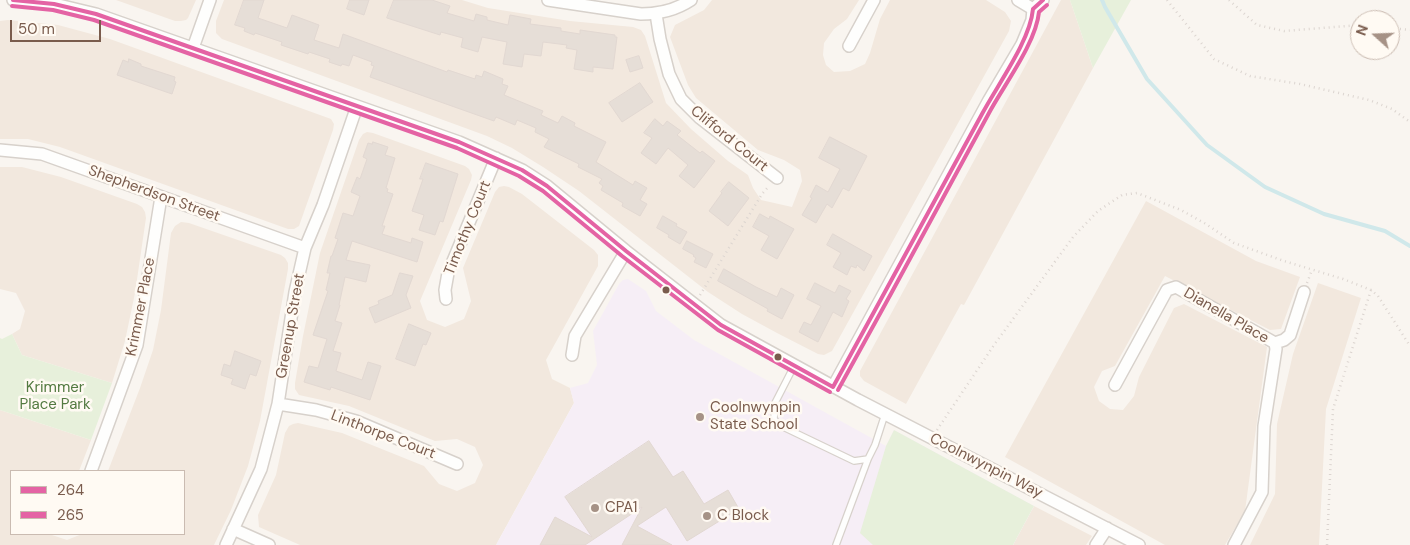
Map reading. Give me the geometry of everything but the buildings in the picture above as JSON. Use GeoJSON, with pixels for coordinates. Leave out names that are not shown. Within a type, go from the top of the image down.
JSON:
{"type":"FeatureCollection","features":[{"type":"Feature","properties":{"kind":"street","name":"Coolnwynpin Way"},"geometry":{"type":"LineString","coordinates":[[12,0],[76,8],[96,14],[459,142],[522,170],[547,186],[721,325],[833,387],[1139,545]]}},
{"type":"Feature","properties":{"kind":"street"},"geometry":{"type":"LineString","coordinates":[[193,48],[210,0]]}},
{"type":"Feature","properties":{"kind":"street"},"geometry":{"type":"LineString","coordinates":[[548,0],[641,14],[656,14],[682,6],[691,0]]}},
{"type":"Feature","properties":{"kind":"street"},"geometry":{"type":"LineString","coordinates":[[849,46],[874,0]]}},
{"type":"Feature","properties":{"kind":"street"},"geometry":{"type":"LineString","coordinates":[[1018,0],[1033,9]]}},
{"type":"Feature","properties":{"kind":"street"},"geometry":{"type":"LineString","coordinates":[[833,387],[989,100],[1022,44],[1032,20],[1033,9],[1043,0]]}},
{"type":"Feature","properties":{"kind":"street","name":"Clifford Court"},"geometry":{"type":"LineString","coordinates":[[656,14],[669,74],[681,99],[700,118],[777,178]]}},
{"type":"Feature","properties":{"kind":"street","name":"Greenup Street"},"geometry":{"type":"LineString","coordinates":[[226,545],[261,469],[278,404],[295,292],[305,248],[323,204],[357,106]]}},
{"type":"Feature","properties":{"kind":"street","name":"Shepherdson Street"},"geometry":{"type":"LineString","coordinates":[[0,150],[42,154],[305,248]]}},
{"type":"Feature","properties":{"kind":"street","name":"Timothy Court"},"geometry":{"type":"LineString","coordinates":[[446,299],[445,290],[448,273],[496,158]]}},
{"type":"Feature","properties":{"kind":"street","name":"Krimmer Place"},"geometry":{"type":"LineString","coordinates":[[91,470],[137,345],[161,196]]}},
{"type":"Feature","properties":{"kind":"street"},"geometry":{"type":"LineString","coordinates":[[572,355],[575,336],[626,251]]}},
{"type":"Feature","properties":{"kind":"street","name":"Dianella Place"},"geometry":{"type":"LineString","coordinates":[[1115,385],[1167,290],[1176,287],[1275,343],[1284,340],[1290,335],[1304,292]]}},
{"type":"Feature","properties":{"kind":"street","name":"Dianella Place"},"geometry":{"type":"LineString","coordinates":[[1234,545],[1262,492],[1264,426],[1276,349],[1275,343]]}},
{"type":"Feature","properties":{"kind":"street","name":"Linthorpe Court"},"geometry":{"type":"LineString","coordinates":[[278,404],[316,410],[356,421],[457,464]]}},
{"type":"Feature","properties":{"kind":"street"},"geometry":{"type":"LineString","coordinates":[[1096,545],[1108,528]]}},
{"type":"Feature","properties":{"kind":"street"},"geometry":{"type":"LineString","coordinates":[[233,529],[269,545]]}},
{"type":"Feature","properties":{"kind":"lane"},"geometry":{"type":"LineString","coordinates":[[794,366],[774,403],[774,419],[779,425],[854,461],[868,459]]}},
{"type":"Feature","properties":{"kind":"lane"},"geometry":{"type":"LineString","coordinates":[[836,545],[868,459],[876,445],[885,414]]}},
{"type":"Feature","properties":{"kind":"path"},"geometry":{"type":"LineString","coordinates":[[1168,0],[1214,58],[1250,76],[1300,84],[1369,100],[1392,109],[1410,122]]}},
{"type":"Feature","properties":{"kind":"path"},"geometry":{"type":"LineString","coordinates":[[1230,0],[1258,24],[1284,31],[1350,26]]}},
{"type":"Feature","properties":{"kind":"path"},"geometry":{"type":"LineString","coordinates":[[694,305],[762,194],[777,178]]}},
{"type":"Feature","properties":{"kind":"path"},"geometry":{"type":"LineString","coordinates":[[932,438],[994,345],[1072,237],[1098,211],[1122,195],[1137,193],[1180,210],[1206,224],[1234,244],[1284,262],[1343,279],[1371,290],[1378,296],[1410,346]]}},
{"type":"Feature","properties":{"kind":"path"},"geometry":{"type":"LineString","coordinates":[[1327,545],[1333,409],[1371,290]]}},
{"type":"Feature","properties":{"kind":"shaded area"},"geometry":{"type":"Polygon","coordinates":[[[116,0],[196,0],[186,20],[175,21],[116,0]]]}},
{"type":"Feature","properties":{"kind":"shaded area"},"geometry":{"type":"Polygon","coordinates":[[[224,0],[462,0],[488,8],[570,21],[633,27],[641,30],[645,36],[666,103],[691,129],[728,161],[748,175],[753,188],[761,200],[792,207],[802,181],[800,170],[784,160],[758,150],[696,98],[688,85],[670,37],[675,25],[704,10],[712,0],[859,0],[847,19],[834,29],[824,43],[823,55],[826,65],[834,72],[850,71],[865,64],[880,19],[890,0],[986,0],[1005,12],[1011,21],[1009,31],[832,351],[824,355],[818,354],[742,314],[708,292],[579,191],[512,148],[487,136],[222,39],[216,33],[216,21],[224,0]]]}},
{"type":"Feature","properties":{"kind":"shaded area"},"geometry":{"type":"Polygon","coordinates":[[[1061,0],[1070,0],[1093,68],[964,305],[961,304],[906,404],[864,381],[860,376],[860,371],[1061,0]]]}},
{"type":"Feature","properties":{"kind":"shaded area"},"geometry":{"type":"Polygon","coordinates":[[[8,20],[58,25],[110,39],[331,119],[334,124],[333,130],[299,226],[294,229],[288,229],[60,147],[28,139],[0,139],[0,21],[8,20]]]}},
{"type":"Feature","properties":{"kind":"shaded area"},"geometry":{"type":"Polygon","coordinates":[[[367,132],[465,166],[472,175],[420,301],[427,320],[445,327],[464,319],[471,301],[463,268],[495,192],[499,187],[509,187],[522,194],[598,255],[598,266],[546,360],[552,379],[570,388],[574,403],[496,545],[300,545],[259,527],[258,515],[276,475],[285,433],[289,426],[293,424],[298,423],[342,433],[424,466],[439,484],[457,491],[475,483],[483,465],[475,447],[457,439],[435,441],[349,406],[299,395],[295,389],[303,336],[320,253],[359,140],[367,132]]]}},
{"type":"Feature","properties":{"kind":"shaded area"},"geometry":{"type":"Polygon","coordinates":[[[0,167],[22,167],[61,177],[137,204],[145,212],[146,218],[135,293],[125,341],[112,383],[22,355],[12,334],[20,329],[25,311],[16,293],[0,289],[0,167]]]}},
{"type":"Feature","properties":{"kind":"shaded area"},"geometry":{"type":"Polygon","coordinates":[[[1146,201],[1256,261],[1300,277],[1281,329],[1270,330],[1165,276],[1115,366],[1102,371],[1094,387],[1099,401],[1110,409],[1123,410],[1134,396],[1139,377],[1174,308],[1184,304],[1267,347],[1245,511],[1225,545],[1165,545],[1005,457],[1146,201]]]}},
{"type":"Feature","properties":{"kind":"shaded area"},"geometry":{"type":"Polygon","coordinates":[[[181,222],[189,223],[281,255],[288,263],[260,421],[248,466],[231,510],[214,545],[0,545],[0,410],[91,440],[79,470],[10,470],[10,535],[52,535],[67,540],[80,535],[185,535],[185,470],[108,470],[153,350],[161,310],[171,233],[175,226],[181,222]]]}},
{"type":"Feature","properties":{"kind":"shaded area","name":"Coolnwynpin State School"},"geometry":{"type":"Polygon","coordinates":[[[628,279],[646,291],[656,311],[694,340],[886,446],[894,430],[1034,506],[1013,545],[496,545],[574,403],[570,388],[588,383],[597,365],[593,331],[619,284],[623,280],[628,279]]]}},
{"type":"Feature","properties":{"kind":"shaded area"},"geometry":{"type":"Polygon","coordinates":[[[1318,283],[1361,298],[1326,409],[1319,545],[1250,545],[1275,494],[1277,424],[1293,354],[1318,283]]]}},
{"type":"Feature","properties":{"kind":"shaded area"},"geometry":{"type":"Polygon","coordinates":[[[1034,506],[1092,536],[1086,545],[1013,545],[1034,506]]]}},
{"type":"Feature","properties":{"kind":"green space"},"geometry":{"type":"Polygon","coordinates":[[[1070,0],[1131,0],[1093,68],[1070,0]]]}},
{"type":"Feature","properties":{"kind":"green space","name":"Krimmer Place Park"},"geometry":{"type":"Polygon","coordinates":[[[12,334],[22,355],[112,383],[91,440],[0,410],[0,338],[2,339],[12,334]]]}},
{"type":"Feature","properties":{"kind":"green space"},"geometry":{"type":"Polygon","coordinates":[[[894,430],[1034,506],[1013,545],[873,545],[860,533],[886,446],[894,430]]]}},
{"type":"Feature","properties":{"kind":"waterway"},"geometry":{"type":"LineString","coordinates":[[1102,0],[1147,79],[1207,145],[1265,187],[1324,214],[1385,231],[1410,246]]}},
{"type":"Feature","properties":{"kind":"transit line","name":"264"},"geometry":{"type":"LineString","coordinates":[[13,0],[54,4],[96,14],[459,142],[522,170],[547,186],[721,325],[833,387]]}},
{"type":"Feature","properties":{"kind":"transit line","name":"264"},"geometry":{"type":"LineString","coordinates":[[833,387],[1020,48],[1031,21],[1033,9],[1043,0]]}},
{"type":"Feature","properties":{"kind":"transit line","name":"265"},"geometry":{"type":"LineString","coordinates":[[838,390],[989,113],[1026,50],[1037,24],[1039,12],[1047,5]]}},
{"type":"Feature","properties":{"kind":"transit line","name":"265"},"geometry":{"type":"LineString","coordinates":[[12,6],[53,10],[94,20],[457,148],[519,176],[543,191],[622,256],[718,330],[830,392]]}},
{"type":"Feature","properties":{"kind":"place","name":"Coolnwynpin State School"},"geometry":{"type":"Point","coordinates":[700,417]}},
{"type":"Feature","properties":{"kind":"place","name":"CPA1"},"geometry":{"type":"Point","coordinates":[595,508]}},
{"type":"Feature","properties":{"kind":"place","name":"C Block"},"geometry":{"type":"Point","coordinates":[707,516]}}]}
